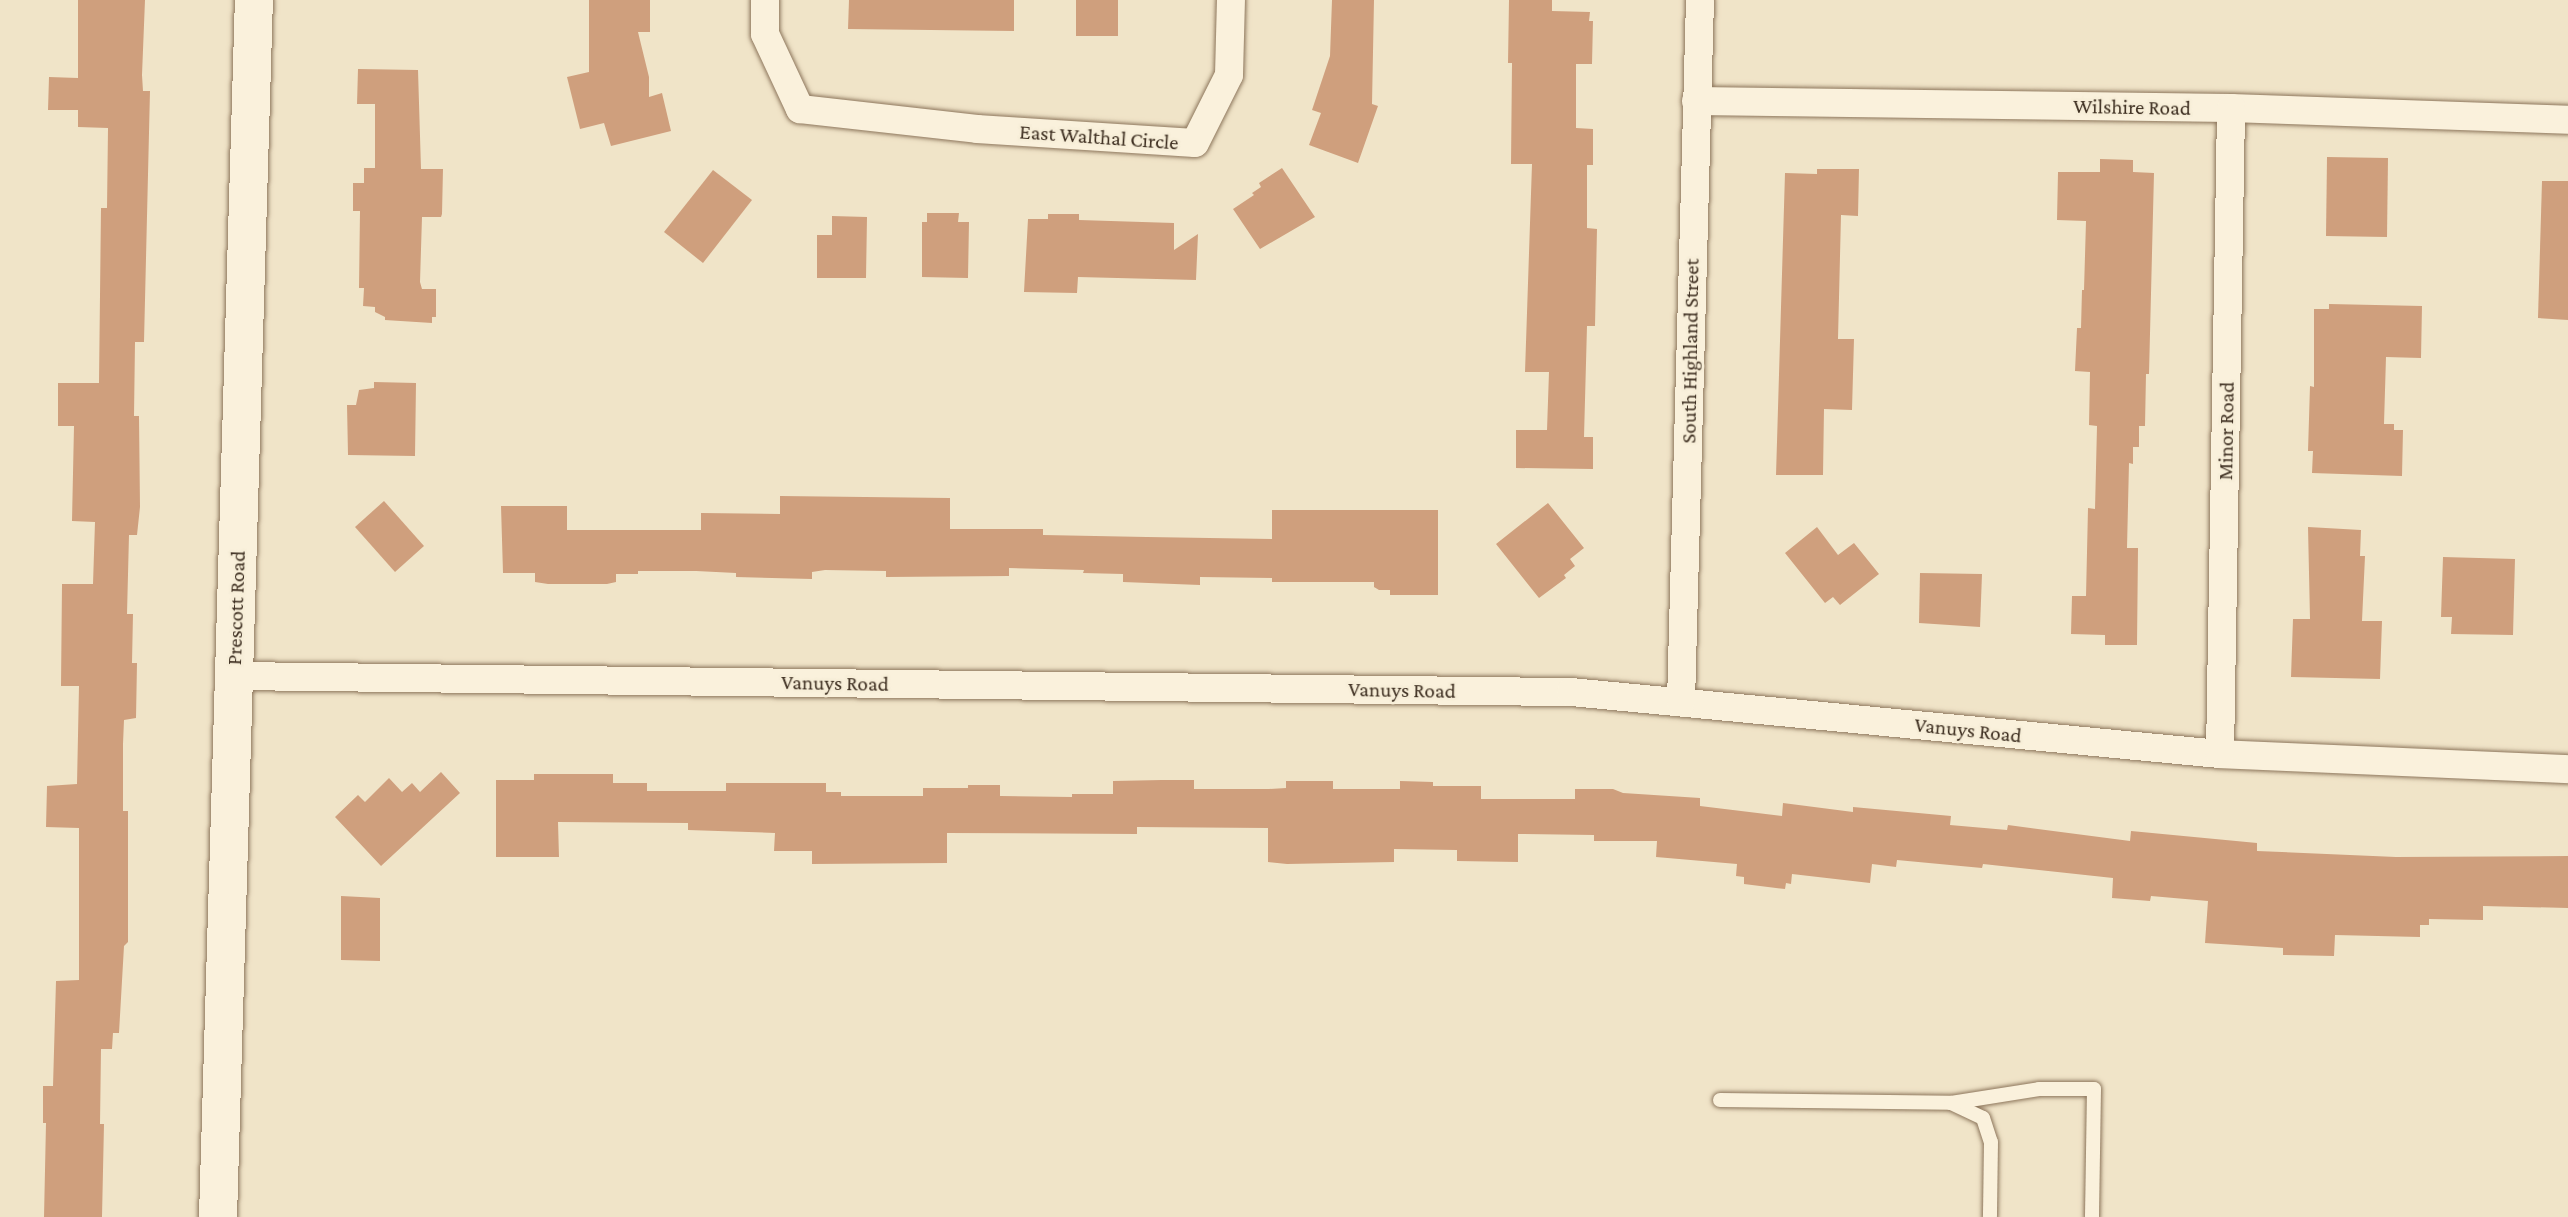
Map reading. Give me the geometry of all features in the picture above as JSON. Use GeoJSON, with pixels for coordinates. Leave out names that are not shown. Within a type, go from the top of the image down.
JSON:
{"type":"FeatureCollection","features":[{"type":"Feature","properties":{"kind":"main road","name":"Prescott Road"},"geometry":{"type":"LineString","coordinates":[[218,1217],[254,0]]}},
{"type":"Feature","properties":{"kind":"street","name":"East Walthal Circle"},"geometry":{"type":"LineString","coordinates":[[765,0],[765,34],[800,109],[977,129],[1195,143],[1229,75],[1231,0]]}},
{"type":"Feature","properties":{"kind":"street","name":"South Highland Street"},"geometry":{"type":"LineString","coordinates":[[1681,702],[1700,0]]}},
{"type":"Feature","properties":{"kind":"street","name":"Wilshire Road"},"geometry":{"type":"LineString","coordinates":[[1696,101],[2231,108],[2568,120]]}},
{"type":"Feature","properties":{"kind":"street","name":"Minor Road"},"geometry":{"type":"LineString","coordinates":[[2220,754],[2231,108]]}},
{"type":"Feature","properties":{"kind":"street","name":"Vanuys Road"},"geometry":{"type":"LineString","coordinates":[[233,676],[1571,692],[2220,754],[2568,769]]}},
{"type":"Feature","properties":{"kind":"lane"},"geometry":{"type":"LineString","coordinates":[[1720,1100],[1951,1103],[2039,1089],[2094,1089],[2092,1217]]}},
{"type":"Feature","properties":{"kind":"lane"},"geometry":{"type":"LineString","coordinates":[[1951,1103],[1983,1118],[1991,1142],[1990,1217]]}},
{"type":"Feature","properties":{"kind":"building"},"geometry":{"type":"Polygon","coordinates":[[[78,0],[145,0],[142,75],[143,91],[150,91],[144,342],[135,342],[134,416],[139,416],[140,507],[137,535],[129,535],[127,614],[133,614],[132,663],[137,663],[136,718],[124,720],[123,811],[128,811],[128,942],[124,946],[119,1033],[113,1033],[112,1049],[101,1049],[100,1124],[104,1124],[102,1217],[44,1217],[46,1123],[43,1123],[43,1086],[53,1086],[56,981],[79,980],[79,828],[46,827],[47,786],[77,784],[79,686],[61,686],[62,584],[93,584],[95,522],[72,521],[74,426],[58,426],[58,383],[99,383],[101,208],[107,208],[108,128],[78,127],[78,110],[48,110],[49,77],[78,78],[78,0]]]}},
{"type":"Feature","properties":{"kind":"building"},"geometry":{"type":"Polygon","coordinates":[[[589,0],[650,0],[650,32],[638,32],[649,77],[649,97],[662,93],[671,131],[611,146],[604,123],[580,129],[567,77],[589,72],[589,0]]]}},
{"type":"Feature","properties":{"kind":"building"},"geometry":{"type":"Polygon","coordinates":[[[849,0],[1014,0],[1014,31],[848,29],[849,0]]]}},
{"type":"Feature","properties":{"kind":"building"},"geometry":{"type":"Polygon","coordinates":[[[1076,0],[1118,0],[1118,36],[1076,36],[1076,0]]]}},
{"type":"Feature","properties":{"kind":"building"},"geometry":{"type":"Polygon","coordinates":[[[1332,0],[1374,0],[1372,104],[1378,106],[1358,163],[1309,145],[1321,113],[1312,110],[1330,56],[1332,0]]]}},
{"type":"Feature","properties":{"kind":"building"},"geometry":{"type":"Polygon","coordinates":[[[1509,0],[1552,0],[1552,11],[1590,12],[1589,21],[1593,21],[1592,64],[1576,64],[1576,128],[1593,129],[1593,165],[1587,165],[1587,228],[1597,229],[1595,326],[1587,326],[1584,437],[1593,437],[1593,469],[1516,468],[1516,430],[1547,430],[1549,372],[1525,372],[1532,164],[1511,164],[1512,63],[1508,63],[1509,0]]]}},
{"type":"Feature","properties":{"kind":"building"},"geometry":{"type":"Polygon","coordinates":[[[358,69],[418,70],[421,169],[443,169],[441,217],[422,217],[420,282],[422,289],[436,289],[436,317],[432,317],[432,323],[385,320],[385,317],[375,312],[375,307],[363,306],[364,288],[359,288],[360,211],[353,211],[353,183],[364,183],[364,168],[375,168],[375,104],[357,104],[358,69]]]}},
{"type":"Feature","properties":{"kind":"building"},"geometry":{"type":"Polygon","coordinates":[[[2327,157],[2388,158],[2387,237],[2326,236],[2327,157]]]}},
{"type":"Feature","properties":{"kind":"building"},"geometry":{"type":"Polygon","coordinates":[[[2100,159],[2133,160],[2133,172],[2154,173],[2149,374],[2146,374],[2145,426],[2139,426],[2139,447],[2133,447],[2133,464],[2129,463],[2127,548],[2138,548],[2137,645],[2105,645],[2105,635],[2071,634],[2072,596],[2086,596],[2088,508],[2095,509],[2097,426],[2089,425],[2090,372],[2075,371],[2077,328],[2081,328],[2084,290],[2086,221],[2057,220],[2058,172],[2100,172],[2100,159]]]}},
{"type":"Feature","properties":{"kind":"building"},"geometry":{"type":"Polygon","coordinates":[[[1282,168],[1315,217],[1260,249],[1233,209],[1254,195],[1252,193],[1261,187],[1259,183],[1282,168]]]}},
{"type":"Feature","properties":{"kind":"building"},"geometry":{"type":"Polygon","coordinates":[[[1817,169],[1859,169],[1858,216],[1841,215],[1838,339],[1854,339],[1852,410],[1824,409],[1823,475],[1776,475],[1785,173],[1817,174],[1817,169]]]}},
{"type":"Feature","properties":{"kind":"building"},"geometry":{"type":"Polygon","coordinates":[[[713,170],[752,200],[703,263],[664,232],[713,170]]]}},
{"type":"Feature","properties":{"kind":"building"},"geometry":{"type":"Polygon","coordinates":[[[2542,181],[2568,181],[2568,320],[2538,318],[2542,181]]]}},
{"type":"Feature","properties":{"kind":"building"},"geometry":{"type":"Polygon","coordinates":[[[927,213],[959,213],[958,222],[969,222],[968,278],[922,277],[922,222],[927,222],[927,213]]]}},
{"type":"Feature","properties":{"kind":"building"},"geometry":{"type":"Polygon","coordinates":[[[1048,214],[1079,214],[1079,220],[1174,223],[1174,250],[1198,234],[1196,280],[1078,277],[1077,293],[1024,292],[1028,219],[1048,219],[1048,214]]]}},
{"type":"Feature","properties":{"kind":"building"},"geometry":{"type":"Polygon","coordinates":[[[832,216],[867,217],[866,278],[817,278],[817,235],[832,235],[832,216]]]}},
{"type":"Feature","properties":{"kind":"building"},"geometry":{"type":"Polygon","coordinates":[[[2329,304],[2422,306],[2421,358],[2386,357],[2384,424],[2394,424],[2394,430],[2403,430],[2402,476],[2312,473],[2313,451],[2308,451],[2310,386],[2314,387],[2314,309],[2329,309],[2329,304]]]}},
{"type":"Feature","properties":{"kind":"building"},"geometry":{"type":"Polygon","coordinates":[[[374,382],[416,383],[415,456],[348,455],[347,405],[356,405],[359,390],[374,388],[374,382]]]}},
{"type":"Feature","properties":{"kind":"building"},"geometry":{"type":"Polygon","coordinates":[[[780,496],[950,498],[950,529],[1043,529],[1043,535],[1272,539],[1272,510],[1438,510],[1438,595],[1390,595],[1390,590],[1374,587],[1374,582],[1272,582],[1272,578],[1200,577],[1200,585],[1123,582],[1123,574],[1083,573],[1084,570],[1009,568],[1009,576],[886,577],[886,571],[825,570],[812,572],[812,579],[736,577],[736,573],[696,571],[638,571],[638,574],[616,574],[616,582],[607,584],[548,584],[535,582],[535,573],[503,573],[501,506],[567,506],[567,530],[701,530],[701,513],[780,514],[780,496]]]}},
{"type":"Feature","properties":{"kind":"building"},"geometry":{"type":"Polygon","coordinates":[[[384,501],[424,546],[395,572],[355,527],[384,501]]]}},
{"type":"Feature","properties":{"kind":"building"},"geometry":{"type":"Polygon","coordinates":[[[1548,503],[1584,548],[1570,559],[1575,566],[1564,575],[1566,578],[1539,598],[1496,544],[1548,503]]]}},
{"type":"Feature","properties":{"kind":"building"},"geometry":{"type":"Polygon","coordinates":[[[1817,527],[1838,555],[1854,543],[1879,574],[1840,605],[1833,597],[1825,603],[1785,553],[1817,527]]]}},
{"type":"Feature","properties":{"kind":"building"},"geometry":{"type":"Polygon","coordinates":[[[2308,527],[2361,530],[2360,556],[2365,556],[2362,621],[2382,621],[2380,679],[2291,677],[2293,619],[2310,619],[2308,527]]]}},
{"type":"Feature","properties":{"kind":"building"},"geometry":{"type":"Polygon","coordinates":[[[2443,557],[2515,559],[2513,635],[2451,634],[2452,617],[2441,617],[2443,557]]]}},
{"type":"Feature","properties":{"kind":"building"},"geometry":{"type":"Polygon","coordinates":[[[1920,573],[1982,574],[1980,627],[1919,623],[1920,573]]]}},
{"type":"Feature","properties":{"kind":"building"},"geometry":{"type":"Polygon","coordinates":[[[441,772],[460,793],[381,866],[335,817],[358,795],[365,802],[389,778],[402,792],[412,783],[420,792],[441,772]]]}},
{"type":"Feature","properties":{"kind":"building"},"geometry":{"type":"Polygon","coordinates":[[[534,774],[613,774],[613,783],[647,783],[647,791],[726,791],[726,783],[826,783],[826,792],[841,792],[841,796],[923,796],[923,788],[1000,785],[1000,796],[1072,797],[1072,794],[1113,794],[1113,781],[1162,780],[1194,780],[1194,789],[1269,789],[1286,788],[1286,781],[1333,781],[1333,789],[1400,789],[1400,781],[1433,782],[1433,786],[1481,786],[1481,799],[1575,799],[1575,789],[1613,789],[1623,793],[1700,798],[1700,806],[1782,816],[1783,803],[1853,812],[1853,807],[1951,816],[1950,825],[2007,830],[2008,825],[2130,841],[2131,831],[2257,843],[2257,851],[2396,857],[2568,856],[2568,908],[2483,906],[2483,920],[2429,919],[2429,925],[2420,925],[2420,937],[2335,935],[2334,956],[2283,955],[2283,948],[2205,943],[2208,901],[2151,896],[2150,901],[2112,898],[2113,878],[1983,864],[1982,868],[1897,860],[1896,867],[1872,864],[1870,883],[1792,874],[1791,884],[1786,883],[1785,889],[1744,884],[1744,877],[1736,876],[1737,864],[1656,857],[1657,841],[1594,841],[1594,835],[1518,834],[1518,862],[1457,861],[1457,850],[1394,849],[1394,862],[1287,864],[1268,862],[1268,828],[1137,827],[1137,834],[947,833],[947,863],[812,864],[812,851],[774,851],[775,833],[688,830],[688,823],[558,822],[559,857],[496,857],[496,780],[534,780],[534,774]]]}},
{"type":"Feature","properties":{"kind":"building"},"geometry":{"type":"Polygon","coordinates":[[[341,896],[380,898],[380,961],[341,960],[341,896]]]}}]}
